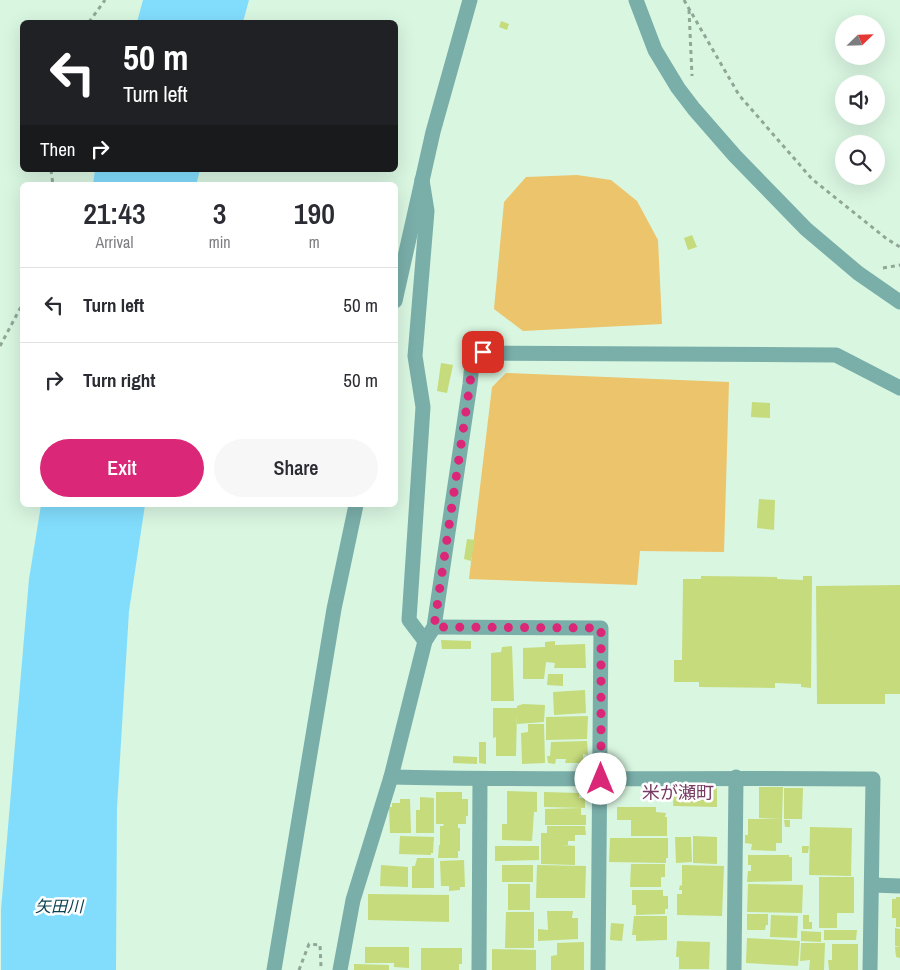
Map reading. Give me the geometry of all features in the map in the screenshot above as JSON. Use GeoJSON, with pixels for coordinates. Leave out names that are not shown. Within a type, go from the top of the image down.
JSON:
{"type":"FeatureCollection","features":[{"type":"Feature","properties":{"kind":"street"},"geometry":{"type":"LineString","coordinates":[[398,288],[433,132],[470,0]]}},
{"type":"Feature","properties":{"kind":"street"},"geometry":{"type":"LineString","coordinates":[[636,0],[655,50],[678,88],[735,156],[806,229],[858,273],[900,302]]}},
{"type":"Feature","properties":{"kind":"street"},"geometry":{"type":"LineString","coordinates":[[422,180],[427,212],[416,356],[423,407],[409,620],[425,641]]}},
{"type":"Feature","properties":{"kind":"street"},"geometry":{"type":"LineString","coordinates":[[340,970],[353,900],[391,777],[425,641],[434,627],[472,364],[483,352],[836,356],[900,388]]}},
{"type":"Feature","properties":{"kind":"street"},"geometry":{"type":"LineString","coordinates":[[274,970],[333,619],[356,507]]}},
{"type":"Feature","properties":{"kind":"street"},"geometry":{"type":"LineString","coordinates":[[434,627],[601,628],[598,970]]}},
{"type":"Feature","properties":{"kind":"street"},"geometry":{"type":"LineString","coordinates":[[391,777],[480,779],[873,778],[870,970]]}},
{"type":"Feature","properties":{"kind":"street"},"geometry":{"type":"LineString","coordinates":[[734,970],[736,777]]}},
{"type":"Feature","properties":{"kind":"street"},"geometry":{"type":"LineString","coordinates":[[479,970],[480,779]]}},
{"type":"Feature","properties":{"kind":"street"},"geometry":{"type":"LineString","coordinates":[[872,885],[900,886]]}},
{"type":"Feature","properties":{"kind":"path"},"geometry":{"type":"LineString","coordinates":[[90,20],[105,0]]}},
{"type":"Feature","properties":{"kind":"path"},"geometry":{"type":"LineString","coordinates":[[684,0],[739,95],[812,179],[887,239],[900,247]]}},
{"type":"Feature","properties":{"kind":"path"},"geometry":{"type":"LineString","coordinates":[[689,9],[694,109]]}},
{"type":"Feature","properties":{"kind":"path"},"geometry":{"type":"LineString","coordinates":[[0,346],[20,309]]}},
{"type":"Feature","properties":{"kind":"path"},"geometry":{"type":"LineString","coordinates":[[299,970],[309,944],[320,945],[321,970]]}},
{"type":"Feature","properties":{"kind":"shaded area"},"geometry":{"type":"Polygon","coordinates":[[[577,175],[611,180],[637,201],[658,240],[662,324],[523,331],[494,309],[504,202],[526,177],[577,175]]]}},
{"type":"Feature","properties":{"kind":"shaded area"},"geometry":{"type":"Polygon","coordinates":[[[506,373],[729,382],[724,552],[640,551],[637,585],[469,579],[492,387],[506,373]]]}},
{"type":"Feature","properties":{"kind":"water"},"geometry":{"type":"Polygon","coordinates":[[[143,0],[249,0],[244,20],[138,20],[143,0]]]}},
{"type":"Feature","properties":{"kind":"water"},"geometry":{"type":"Polygon","coordinates":[[[95,172],[199,172],[197,182],[93,182],[95,172]]]}},
{"type":"Feature","properties":{"kind":"water","name":"矢田川"},"geometry":{"type":"Polygon","coordinates":[[[41,507],[145,507],[129,611],[117,808],[116,970],[1,970],[1,910],[29,579],[41,507]]]}},
{"type":"Feature","properties":{"kind":"building"},"geometry":{"type":"Polygon","coordinates":[[[501,21],[509,24],[507,30],[499,27],[501,21]]]}},
{"type":"Feature","properties":{"kind":"building"},"geometry":{"type":"Polygon","coordinates":[[[692,235],[697,247],[688,250],[684,238],[692,235]]]}},
{"type":"Feature","properties":{"kind":"building"},"geometry":{"type":"Polygon","coordinates":[[[441,363],[453,365],[447,393],[437,391],[441,363]]]}},
{"type":"Feature","properties":{"kind":"building"},"geometry":{"type":"Polygon","coordinates":[[[752,402],[770,403],[770,418],[751,417],[752,402]]]}},
{"type":"Feature","properties":{"kind":"building"},"geometry":{"type":"Polygon","coordinates":[[[759,499],[775,500],[774,530],[757,528],[759,499]]]}},
{"type":"Feature","properties":{"kind":"building"},"geometry":{"type":"Polygon","coordinates":[[[467,539],[475,540],[471,561],[464,559],[467,539]]]}},
{"type":"Feature","properties":{"kind":"building"},"geometry":{"type":"Polygon","coordinates":[[[701,576],[777,577],[777,579],[803,580],[803,576],[812,576],[811,688],[801,687],[801,684],[775,683],[775,688],[699,687],[699,682],[674,682],[674,660],[682,660],[683,579],[701,579],[701,576]]]}},
{"type":"Feature","properties":{"kind":"building"},"geometry":{"type":"Polygon","coordinates":[[[900,585],[900,694],[885,694],[885,704],[817,704],[816,586],[900,585]]]}},
{"type":"Feature","properties":{"kind":"building"},"geometry":{"type":"Polygon","coordinates":[[[441,640],[471,641],[471,649],[442,649],[441,640]]]}},
{"type":"Feature","properties":{"kind":"building"},"geometry":{"type":"Polygon","coordinates":[[[555,641],[555,645],[585,644],[586,668],[554,668],[555,663],[546,662],[544,679],[523,679],[523,648],[545,647],[545,642],[555,641]]]}},
{"type":"Feature","properties":{"kind":"building"},"geometry":{"type":"Polygon","coordinates":[[[512,646],[514,701],[491,701],[491,653],[501,652],[502,647],[512,646]]]}},
{"type":"Feature","properties":{"kind":"building"},"geometry":{"type":"Polygon","coordinates":[[[548,674],[563,674],[563,686],[547,685],[548,674]]]}},
{"type":"Feature","properties":{"kind":"building"},"geometry":{"type":"Polygon","coordinates":[[[585,690],[586,713],[554,715],[553,692],[585,690]]]}},
{"type":"Feature","properties":{"kind":"building"},"geometry":{"type":"Polygon","coordinates":[[[523,704],[545,705],[544,722],[517,724],[517,712],[516,756],[496,756],[496,737],[493,738],[493,708],[517,708],[517,706],[523,704]]]}},
{"type":"Feature","properties":{"kind":"building"},"geometry":{"type":"Polygon","coordinates":[[[588,716],[587,739],[546,740],[546,717],[588,716]]]}},
{"type":"Feature","properties":{"kind":"building"},"geometry":{"type":"Polygon","coordinates":[[[528,724],[544,724],[545,763],[522,764],[521,733],[528,732],[528,724]]]}},
{"type":"Feature","properties":{"kind":"building"},"geometry":{"type":"Polygon","coordinates":[[[587,741],[588,755],[583,754],[583,763],[565,763],[566,759],[556,759],[555,764],[548,763],[547,756],[550,756],[551,742],[587,741]]]}},
{"type":"Feature","properties":{"kind":"building"},"geometry":{"type":"Polygon","coordinates":[[[479,742],[486,742],[486,764],[479,763],[479,742]]]}},
{"type":"Feature","properties":{"kind":"building"},"geometry":{"type":"Polygon","coordinates":[[[453,756],[477,757],[477,764],[453,763],[453,756]]]}},
{"type":"Feature","properties":{"kind":"building"},"geometry":{"type":"Polygon","coordinates":[[[674,786],[717,788],[717,807],[673,806],[674,786]]]}},
{"type":"Feature","properties":{"kind":"building"},"geometry":{"type":"Polygon","coordinates":[[[759,787],[783,787],[782,819],[759,818],[759,787]]]}},
{"type":"Feature","properties":{"kind":"building"},"geometry":{"type":"Polygon","coordinates":[[[784,788],[803,788],[802,819],[784,819],[784,788]]]}},
{"type":"Feature","properties":{"kind":"building"},"geometry":{"type":"Polygon","coordinates":[[[507,791],[537,792],[537,812],[534,812],[532,841],[502,840],[502,824],[507,824],[507,791]]]}},
{"type":"Feature","properties":{"kind":"building"},"geometry":{"type":"Polygon","coordinates":[[[436,792],[462,792],[462,799],[468,799],[466,824],[458,824],[458,828],[460,828],[460,851],[458,851],[458,858],[438,858],[440,826],[444,824],[436,824],[436,792]]]}},
{"type":"Feature","properties":{"kind":"building"},"geometry":{"type":"Polygon","coordinates":[[[544,792],[579,793],[579,798],[585,798],[585,808],[544,807],[544,792]]]}},
{"type":"Feature","properties":{"kind":"building"},"geometry":{"type":"Polygon","coordinates":[[[420,797],[434,798],[434,833],[416,833],[416,810],[420,810],[420,797]]]}},
{"type":"Feature","properties":{"kind":"building"},"geometry":{"type":"Polygon","coordinates":[[[400,799],[410,799],[411,833],[390,833],[389,807],[392,807],[392,803],[400,803],[400,799]]]}},
{"type":"Feature","properties":{"kind":"building"},"geometry":{"type":"Polygon","coordinates":[[[617,807],[656,807],[656,812],[666,813],[667,836],[631,836],[631,820],[617,820],[617,807]]]}},
{"type":"Feature","properties":{"kind":"building"},"geometry":{"type":"Polygon","coordinates":[[[581,808],[581,815],[586,815],[586,825],[545,825],[545,809],[581,808]]]}},
{"type":"Feature","properties":{"kind":"building"},"geometry":{"type":"Polygon","coordinates":[[[748,819],[782,819],[782,843],[776,843],[776,851],[751,850],[752,844],[745,843],[745,835],[748,835],[748,819]]]}},
{"type":"Feature","properties":{"kind":"building"},"geometry":{"type":"Polygon","coordinates":[[[784,820],[790,820],[790,827],[785,827],[784,820]]]}},
{"type":"Feature","properties":{"kind":"building"},"geometry":{"type":"Polygon","coordinates":[[[547,826],[585,826],[586,835],[575,835],[575,841],[568,841],[568,845],[563,845],[575,846],[575,865],[541,864],[541,833],[547,833],[547,826]]]}},
{"type":"Feature","properties":{"kind":"building"},"geometry":{"type":"Polygon","coordinates":[[[810,827],[852,828],[851,876],[809,875],[810,827]]]}},
{"type":"Feature","properties":{"kind":"building"},"geometry":{"type":"Polygon","coordinates":[[[400,836],[434,837],[433,853],[431,855],[399,854],[400,836]]]}},
{"type":"Feature","properties":{"kind":"building"},"geometry":{"type":"Polygon","coordinates":[[[693,836],[717,837],[717,864],[693,863],[693,836]]]}},
{"type":"Feature","properties":{"kind":"building"},"geometry":{"type":"Polygon","coordinates":[[[675,837],[691,837],[692,862],[676,863],[675,837]]]}},
{"type":"Feature","properties":{"kind":"building"},"geometry":{"type":"Polygon","coordinates":[[[610,838],[668,838],[668,858],[666,858],[666,863],[609,862],[610,838]]]}},
{"type":"Feature","properties":{"kind":"building"},"geometry":{"type":"Polygon","coordinates":[[[495,846],[539,846],[539,860],[495,861],[495,846]]]}},
{"type":"Feature","properties":{"kind":"building"},"geometry":{"type":"Polygon","coordinates":[[[802,846],[809,846],[808,853],[802,853],[802,846]]]}},
{"type":"Feature","properties":{"kind":"building"},"geometry":{"type":"Polygon","coordinates":[[[748,855],[789,855],[789,857],[792,857],[792,881],[747,882],[748,871],[751,871],[751,865],[748,865],[748,855]]]}},
{"type":"Feature","properties":{"kind":"building"},"geometry":{"type":"Polygon","coordinates":[[[417,858],[434,858],[434,888],[412,888],[412,866],[415,866],[417,858]]]}},
{"type":"Feature","properties":{"kind":"building"},"geometry":{"type":"Polygon","coordinates":[[[464,860],[465,887],[460,887],[460,890],[449,891],[449,886],[441,886],[440,861],[464,860]]]}},
{"type":"Feature","properties":{"kind":"building"},"geometry":{"type":"Polygon","coordinates":[[[631,864],[665,864],[665,877],[661,877],[661,887],[630,887],[631,864]]]}},
{"type":"Feature","properties":{"kind":"building"},"geometry":{"type":"Polygon","coordinates":[[[381,865],[408,867],[408,887],[380,886],[381,865]]]}},
{"type":"Feature","properties":{"kind":"building"},"geometry":{"type":"Polygon","coordinates":[[[502,865],[533,865],[533,882],[502,882],[502,865]]]}},
{"type":"Feature","properties":{"kind":"building"},"geometry":{"type":"Polygon","coordinates":[[[537,865],[586,866],[585,898],[536,898],[537,865]]]}},
{"type":"Feature","properties":{"kind":"building"},"geometry":{"type":"Polygon","coordinates":[[[682,865],[724,866],[722,916],[677,915],[677,894],[682,894],[682,890],[679,890],[680,885],[682,886],[682,865]]]}},
{"type":"Feature","properties":{"kind":"building"},"geometry":{"type":"Polygon","coordinates":[[[819,877],[854,877],[854,913],[837,913],[837,928],[819,928],[819,877]]]}},
{"type":"Feature","properties":{"kind":"building"},"geometry":{"type":"Polygon","coordinates":[[[508,884],[530,884],[530,910],[508,910],[508,884]]]}},
{"type":"Feature","properties":{"kind":"building"},"geometry":{"type":"Polygon","coordinates":[[[748,884],[803,885],[802,913],[747,912],[748,884]]]}},
{"type":"Feature","properties":{"kind":"building"},"geometry":{"type":"Polygon","coordinates":[[[632,890],[663,890],[663,896],[668,896],[668,909],[665,909],[665,914],[636,915],[636,905],[632,905],[632,890]]]}},
{"type":"Feature","properties":{"kind":"building"},"geometry":{"type":"Polygon","coordinates":[[[368,894],[449,895],[449,922],[368,920],[368,894]]]}},
{"type":"Feature","properties":{"kind":"building"},"geometry":{"type":"Polygon","coordinates":[[[896,897],[900,897],[900,927],[896,927],[896,918],[892,918],[892,899],[896,899],[896,897]]]}},
{"type":"Feature","properties":{"kind":"building"},"geometry":{"type":"Polygon","coordinates":[[[547,911],[573,911],[572,918],[578,918],[578,939],[538,941],[538,929],[548,930],[547,911]]]}},
{"type":"Feature","properties":{"kind":"building"},"geometry":{"type":"Polygon","coordinates":[[[506,912],[534,912],[534,948],[505,948],[506,912]]]}},
{"type":"Feature","properties":{"kind":"building"},"geometry":{"type":"Polygon","coordinates":[[[747,914],[768,914],[768,925],[766,925],[765,930],[747,930],[747,914]]]}},
{"type":"Feature","properties":{"kind":"building"},"geometry":{"type":"Polygon","coordinates":[[[771,915],[798,916],[797,938],[770,937],[771,915]]]}},
{"type":"Feature","properties":{"kind":"building"},"geometry":{"type":"Polygon","coordinates":[[[803,915],[809,915],[812,929],[803,929],[803,915]]]}},
{"type":"Feature","properties":{"kind":"building"},"geometry":{"type":"Polygon","coordinates":[[[634,916],[667,916],[667,940],[636,941],[636,935],[632,935],[634,916]]]}},
{"type":"Feature","properties":{"kind":"building"},"geometry":{"type":"Polygon","coordinates":[[[611,923],[624,924],[622,941],[610,940],[611,923]]]}},
{"type":"Feature","properties":{"kind":"building"},"geometry":{"type":"Polygon","coordinates":[[[895,928],[900,929],[900,947],[895,946],[895,928]]]}},
{"type":"Feature","properties":{"kind":"building"},"geometry":{"type":"Polygon","coordinates":[[[824,930],[857,930],[856,940],[824,940],[824,930]]]}},
{"type":"Feature","properties":{"kind":"building"},"geometry":{"type":"Polygon","coordinates":[[[801,931],[821,932],[821,942],[801,941],[801,931]]]}},
{"type":"Feature","properties":{"kind":"building"},"geometry":{"type":"Polygon","coordinates":[[[747,938],[800,941],[798,966],[746,963],[747,938]]]}},
{"type":"Feature","properties":{"kind":"building"},"geometry":{"type":"Polygon","coordinates":[[[677,941],[710,942],[709,969],[679,969],[679,957],[676,957],[677,941]]]}},
{"type":"Feature","properties":{"kind":"building"},"geometry":{"type":"Polygon","coordinates":[[[584,942],[584,970],[551,970],[551,956],[557,955],[557,943],[584,942]]]}},
{"type":"Feature","properties":{"kind":"building"},"geometry":{"type":"Polygon","coordinates":[[[801,943],[825,943],[824,970],[809,970],[810,960],[800,961],[801,943]]]}},
{"type":"Feature","properties":{"kind":"building"},"geometry":{"type":"Polygon","coordinates":[[[832,944],[858,944],[858,970],[829,970],[828,960],[832,960],[832,944]]]}},
{"type":"Feature","properties":{"kind":"building"},"geometry":{"type":"Polygon","coordinates":[[[365,947],[409,947],[409,968],[394,967],[394,963],[365,963],[365,947]]]}},
{"type":"Feature","properties":{"kind":"building"},"geometry":{"type":"Polygon","coordinates":[[[895,947],[900,947],[900,958],[896,957],[895,947]]]}},
{"type":"Feature","properties":{"kind":"building"},"geometry":{"type":"Polygon","coordinates":[[[421,948],[462,948],[462,964],[459,964],[459,970],[421,970],[421,948]]]}},
{"type":"Feature","properties":{"kind":"building"},"geometry":{"type":"Polygon","coordinates":[[[492,949],[536,950],[536,970],[492,970],[492,949]]]}},
{"type":"Feature","properties":{"kind":"building"},"geometry":{"type":"Polygon","coordinates":[[[354,964],[389,965],[389,970],[354,970],[354,964]]]}},
{"type":"Feature","properties":{"kind":"district","name":"米が瀬町"},"geometry":{"type":"Point","coordinates":[678,793]}},
{"type":"Feature","properties":{"kind":"route"},"geometry":{"type":"LineString","coordinates":[[483,352],[472,364],[434,627],[601,628],[601,779]]}}]}
